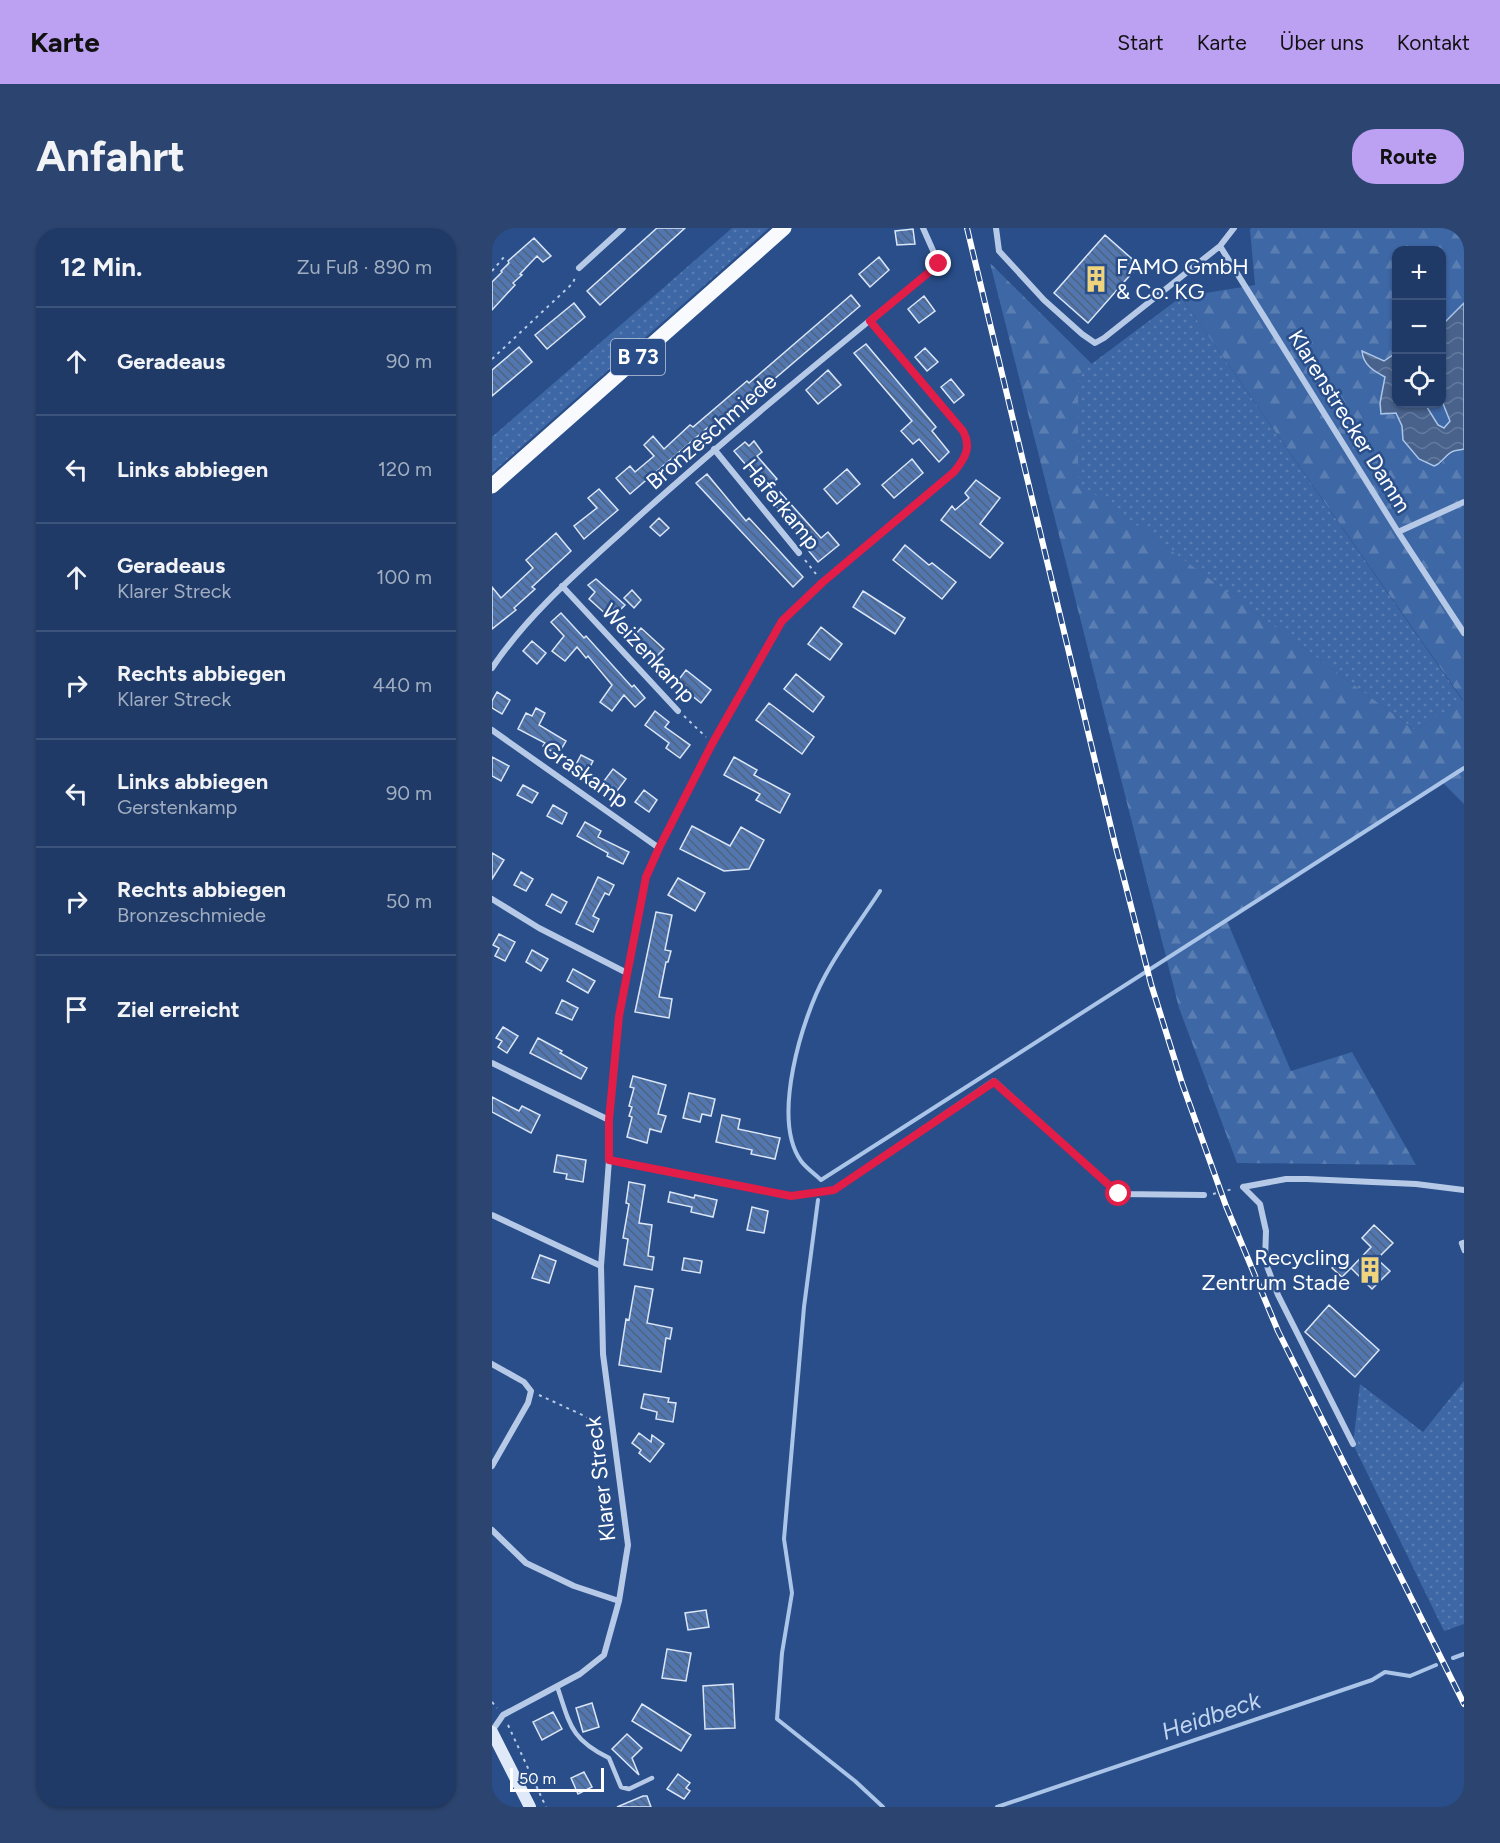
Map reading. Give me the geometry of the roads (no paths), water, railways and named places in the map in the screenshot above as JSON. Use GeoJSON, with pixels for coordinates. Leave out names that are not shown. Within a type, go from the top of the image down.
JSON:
{"type":"FeatureCollection","features":[{"type":"Feature","properties":{"kind":"main road","name":"B 73"},"geometry":{"type":"LineString","coordinates":[[492,486],[784,228]]}},
{"type":"Feature","properties":{"kind":"main road"},"geometry":{"type":"LineString","coordinates":[[492,1731],[530,1807]]}},
{"type":"Feature","properties":{"kind":"street"},"geometry":{"type":"LineString","coordinates":[[579,268],[623,228]]}},
{"type":"Feature","properties":{"kind":"street","name":"Bronzeschmiede"},"geometry":{"type":"LineString","coordinates":[[492,668],[508,645],[562,586],[714,449],[939,264],[923,228]]}},
{"type":"Feature","properties":{"kind":"street"},"geometry":{"type":"LineString","coordinates":[[996,228],[999,251],[1044,300],[1095,343],[1220,246],[1234,228]]}},
{"type":"Feature","properties":{"kind":"street","name":"Klarenstrecker Damm"},"geometry":{"type":"LineString","coordinates":[[1220,246],[1398,532],[1464,633]]}},
{"type":"Feature","properties":{"kind":"street","name":"Klarer Streck"},"geometry":{"type":"LineString","coordinates":[[492,1731],[503,1715],[580,1674],[604,1655],[619,1602],[628,1545],[603,1354],[601,1266],[609,1160],[609,1120],[619,1016],[646,877],[712,744],[782,621],[823,582],[954,472],[968,451],[963,431],[870,321]]}},
{"type":"Feature","properties":{"kind":"street","name":"Haferkamp"},"geometry":{"type":"LineString","coordinates":[[714,449],[799,553]]}},
{"type":"Feature","properties":{"kind":"street"},"geometry":{"type":"LineString","coordinates":[[1398,532],[1464,502]]}},
{"type":"Feature","properties":{"kind":"street","name":"Weizenkamp"},"geometry":{"type":"LineString","coordinates":[[562,586],[678,711]]}},
{"type":"Feature","properties":{"kind":"street","name":"Graskamp"},"geometry":{"type":"LineString","coordinates":[[492,730],[659,848]]}},
{"type":"Feature","properties":{"kind":"street"},"geometry":{"type":"LineString","coordinates":[[492,899],[539,928],[627,973]]}},
{"type":"Feature","properties":{"kind":"street"},"geometry":{"type":"LineString","coordinates":[[492,1063],[609,1120]]}},
{"type":"Feature","properties":{"kind":"street"},"geometry":{"type":"LineString","coordinates":[[609,1160],[791,1196],[834,1190],[994,1082],[1119,1194],[1204,1196]]}},
{"type":"Feature","properties":{"kind":"street"},"geometry":{"type":"LineString","coordinates":[[1353,1444],[1278,1295],[1264,1261],[1266,1231],[1260,1204],[1244,1187],[1286,1179],[1307,1179],[1416,1184],[1464,1191]]}},
{"type":"Feature","properties":{"kind":"street"},"geometry":{"type":"LineString","coordinates":[[492,1215],[601,1266]]}},
{"type":"Feature","properties":{"kind":"street"},"geometry":{"type":"LineString","coordinates":[[492,1364],[524,1382],[531,1391],[528,1403],[492,1466]]}},
{"type":"Feature","properties":{"kind":"street"},"geometry":{"type":"LineString","coordinates":[[492,1530],[526,1563],[573,1586],[619,1602]]}},
{"type":"Feature","properties":{"kind":"lane"},"geometry":{"type":"LineString","coordinates":[[1464,1242],[1461,1243],[1464,1251]]}},
{"type":"Feature","properties":{"kind":"lane"},"geometry":{"type":"LineString","coordinates":[[557,1686],[573,1731],[588,1748],[609,1758],[621,1787],[629,1789],[652,1778]]}},
{"type":"Feature","properties":{"kind":"water"},"geometry":{"type":"Polygon","coordinates":[[[1464,303],[1464,449],[1451,452],[1434,466],[1419,459],[1403,440],[1402,426],[1396,413],[1381,414],[1380,403],[1385,377],[1367,364],[1362,351],[1384,361],[1392,356],[1392,408],[1427,408],[1438,425],[1444,428],[1450,421],[1445,408],[1446,321],[1464,303]]]}},
{"type":"Feature","properties":{"kind":"waterway"},"geometry":{"type":"LineString","coordinates":[[880,891],[844,944],[816,994],[799,1042],[793,1068],[789,1095],[792,1143],[801,1161],[821,1180],[1464,768]]}},
{"type":"Feature","properties":{"kind":"waterway"},"geometry":{"type":"LineString","coordinates":[[818,1200],[804,1307],[784,1539],[792,1593],[782,1653],[777,1719],[855,1781],[883,1807]]}},
{"type":"Feature","properties":{"kind":"waterway","name":"Heidbeck"},"geometry":{"type":"LineString","coordinates":[[1453,1658],[1464,1654]]}},
{"type":"Feature","properties":{"kind":"waterway","name":"Heidbeck"},"geometry":{"type":"LineString","coordinates":[[997,1807],[1372,1680],[1385,1672],[1410,1676],[1436,1665]]}},
{"type":"Feature","properties":{"kind":"railway"},"geometry":{"type":"LineString","coordinates":[[967,228],[1115,844],[1151,984],[1182,1083],[1226,1206],[1278,1331],[1464,1704]]}},
{"type":"Feature","properties":{"kind":"place","name":"FAMO GmbH & Co. KG"},"geometry":{"type":"Point","coordinates":[1096,279]}},
{"type":"Feature","properties":{"kind":"place","name":"Recycling Zentrum Stade"},"geometry":{"type":"Point","coordinates":[1370,1270]}}]}
